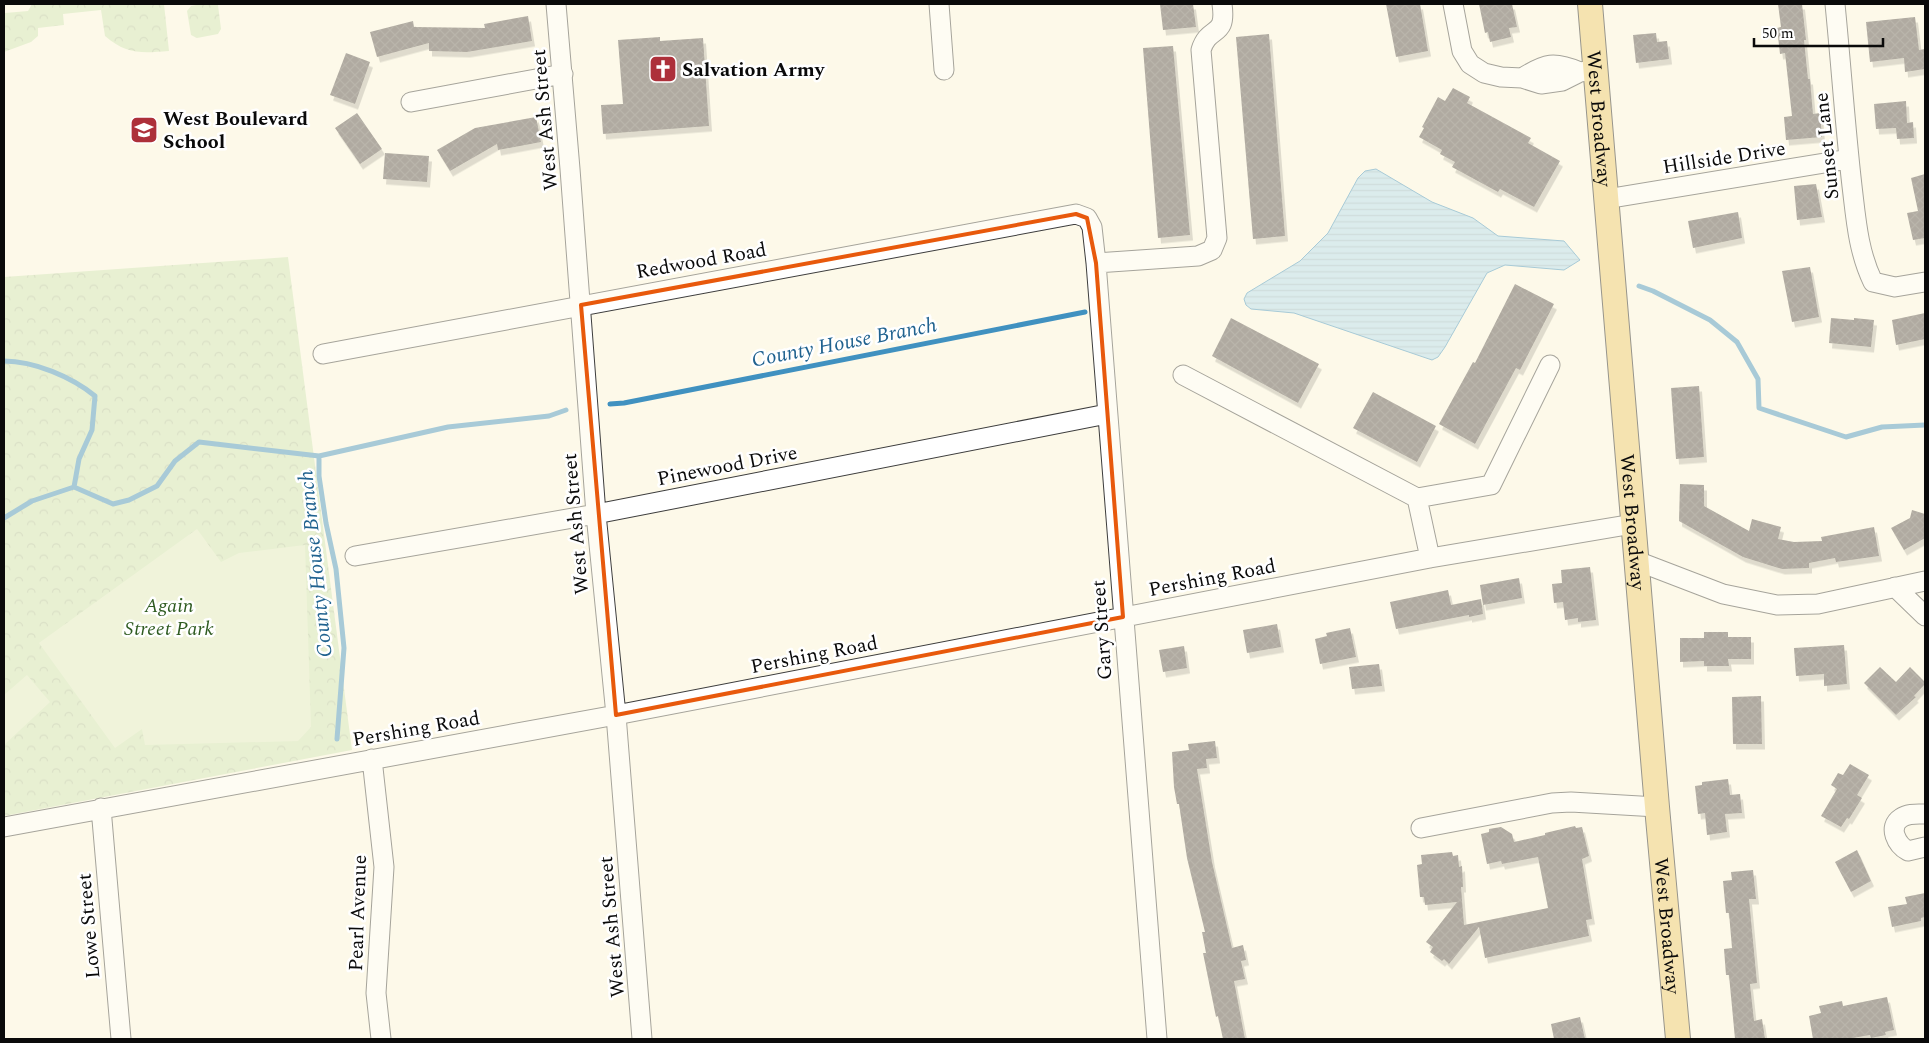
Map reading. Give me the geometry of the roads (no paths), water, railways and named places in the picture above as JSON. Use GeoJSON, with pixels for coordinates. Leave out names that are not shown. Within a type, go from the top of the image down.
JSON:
{"type":"FeatureCollection","features":[{"type":"Feature","properties":{"kind":"main road","name":"West Broadway"},"geometry":{"type":"LineString","coordinates":[[1590,4],[1588,71],[1606,199],[1678,1039]]}},
{"type":"Feature","properties":{"kind":"street","name":"West Ash Street"},"geometry":{"type":"LineString","coordinates":[[556,4],[563,74],[596,514],[616,715],[642,1039]]}},
{"type":"Feature","properties":{"kind":"street"},"geometry":{"type":"LineString","coordinates":[[939,4],[944,70]]}},
{"type":"Feature","properties":{"kind":"street"},"geometry":{"type":"LineString","coordinates":[[1096,263],[1198,256],[1212,250],[1218,238],[1201,50],[1204,41],[1222,27],[1224,16],[1222,4]]}},
{"type":"Feature","properties":{"kind":"street"},"geometry":{"type":"LineString","coordinates":[[1453,4],[1462,51],[1470,64],[1484,73],[1501,77],[1522,78],[1540,67],[1562,64],[1588,71]]}},
{"type":"Feature","properties":{"kind":"street","name":"Sunset Lane"},"geometry":{"type":"LineString","coordinates":[[1835,4],[1849,158],[1864,264],[1873,282],[1896,288],[1925,282]]}},
{"type":"Feature","properties":{"kind":"street"},"geometry":{"type":"LineString","coordinates":[[411,102],[563,74]]}},
{"type":"Feature","properties":{"kind":"street","name":"Hillside Drive"},"geometry":{"type":"LineString","coordinates":[[1606,199],[1849,158]]}},
{"type":"Feature","properties":{"kind":"street","name":"Redwood Road"},"geometry":{"type":"LineString","coordinates":[[323,354],[1076,214],[1087,218]]}},
{"type":"Feature","properties":{"kind":"street","name":"Gary Street"},"geometry":{"type":"LineString","coordinates":[[1087,218],[1092,227],[1096,263],[1157,1039]]}},
{"type":"Feature","properties":{"kind":"street"},"geometry":{"type":"LineString","coordinates":[[1183,375],[1417,498],[1491,485],[1550,365]]}},
{"type":"Feature","properties":{"kind":"street","name":"Pinewood Drive"},"geometry":{"type":"LineString","coordinates":[[355,556],[596,514],[1107,414]]}},
{"type":"Feature","properties":{"kind":"street"},"geometry":{"type":"LineString","coordinates":[[1417,498],[1430,558]]}},
{"type":"Feature","properties":{"kind":"street","name":"Pershing Road"},"geometry":{"type":"LineString","coordinates":[[4,827],[616,715],[1430,558],[1633,524]]}},
{"type":"Feature","properties":{"kind":"street"},"geometry":{"type":"LineString","coordinates":[[1636,561],[1723,594],[1777,605],[1818,604],[1925,581]]}},
{"type":"Feature","properties":{"kind":"street"},"geometry":{"type":"LineString","coordinates":[[1895,588],[1925,616]]}},
{"type":"Feature","properties":{"kind":"street","name":"Pearl Avenue"},"geometry":{"type":"LineString","coordinates":[[372,759],[384,867],[376,993],[380,1039]]}},
{"type":"Feature","properties":{"kind":"street"},"geometry":{"type":"LineString","coordinates":[[1421,828],[1552,803],[1571,802],[1657,807]]}},
{"type":"Feature","properties":{"kind":"street","name":"Lowe Street"},"geometry":{"type":"LineString","coordinates":[[101,808],[121,1039]]}},
{"type":"Feature","properties":{"kind":"street"},"geometry":{"type":"LineString","coordinates":[[1925,814],[1910,814],[1900,818],[1894,827],[1895,838],[1908,851],[1925,848]]}},
{"type":"Feature","properties":{"kind":"water"},"geometry":{"type":"Polygon","coordinates":[[[1376,169],[1432,202],[1473,218],[1498,236],[1564,241],[1580,260],[1564,270],[1505,265],[1487,273],[1445,347],[1438,357],[1432,360],[1294,313],[1251,309],[1246,305],[1244,299],[1247,293],[1300,261],[1328,233],[1358,178],[1365,171],[1376,169]]]}},
{"type":"Feature","properties":{"kind":"waterway","name":"County House Branch"},"geometry":{"type":"LineString","coordinates":[[1639,286],[1653,291],[1710,320],[1737,342],[1758,379],[1759,408],[1846,437],[1882,427],[1925,425]]}},
{"type":"Feature","properties":{"kind":"waterway","name":"County House Branch"},"geometry":{"type":"LineString","coordinates":[[610,404],[624,403],[1085,312]]}},
{"type":"Feature","properties":{"kind":"waterway"},"geometry":{"type":"LineString","coordinates":[[4,361],[28,364],[52,371],[86,389],[95,396],[92,430],[79,459],[74,487]]}},
{"type":"Feature","properties":{"kind":"waterway","name":"County House Branch"},"geometry":{"type":"LineString","coordinates":[[337,739],[344,648],[336,569],[326,523],[319,476],[319,456],[448,427],[549,416],[566,410]]}},
{"type":"Feature","properties":{"kind":"waterway"},"geometry":{"type":"LineString","coordinates":[[4,518],[32,501],[74,487],[113,504],[129,500],[157,486],[175,461],[199,442],[319,456]]}},
{"type":"Feature","properties":{"kind":"place","name":"Salvation Army"},"geometry":{"type":"Point","coordinates":[663,69]}},
{"type":"Feature","properties":{"kind":"place","name":"West Boulevard School"},"geometry":{"type":"Point","coordinates":[144,130]}},
{"type":"Feature","properties":{"kind":"park label","name":"Again Street Park"},"geometry":{"type":"Point","coordinates":[169,616]}}]}
